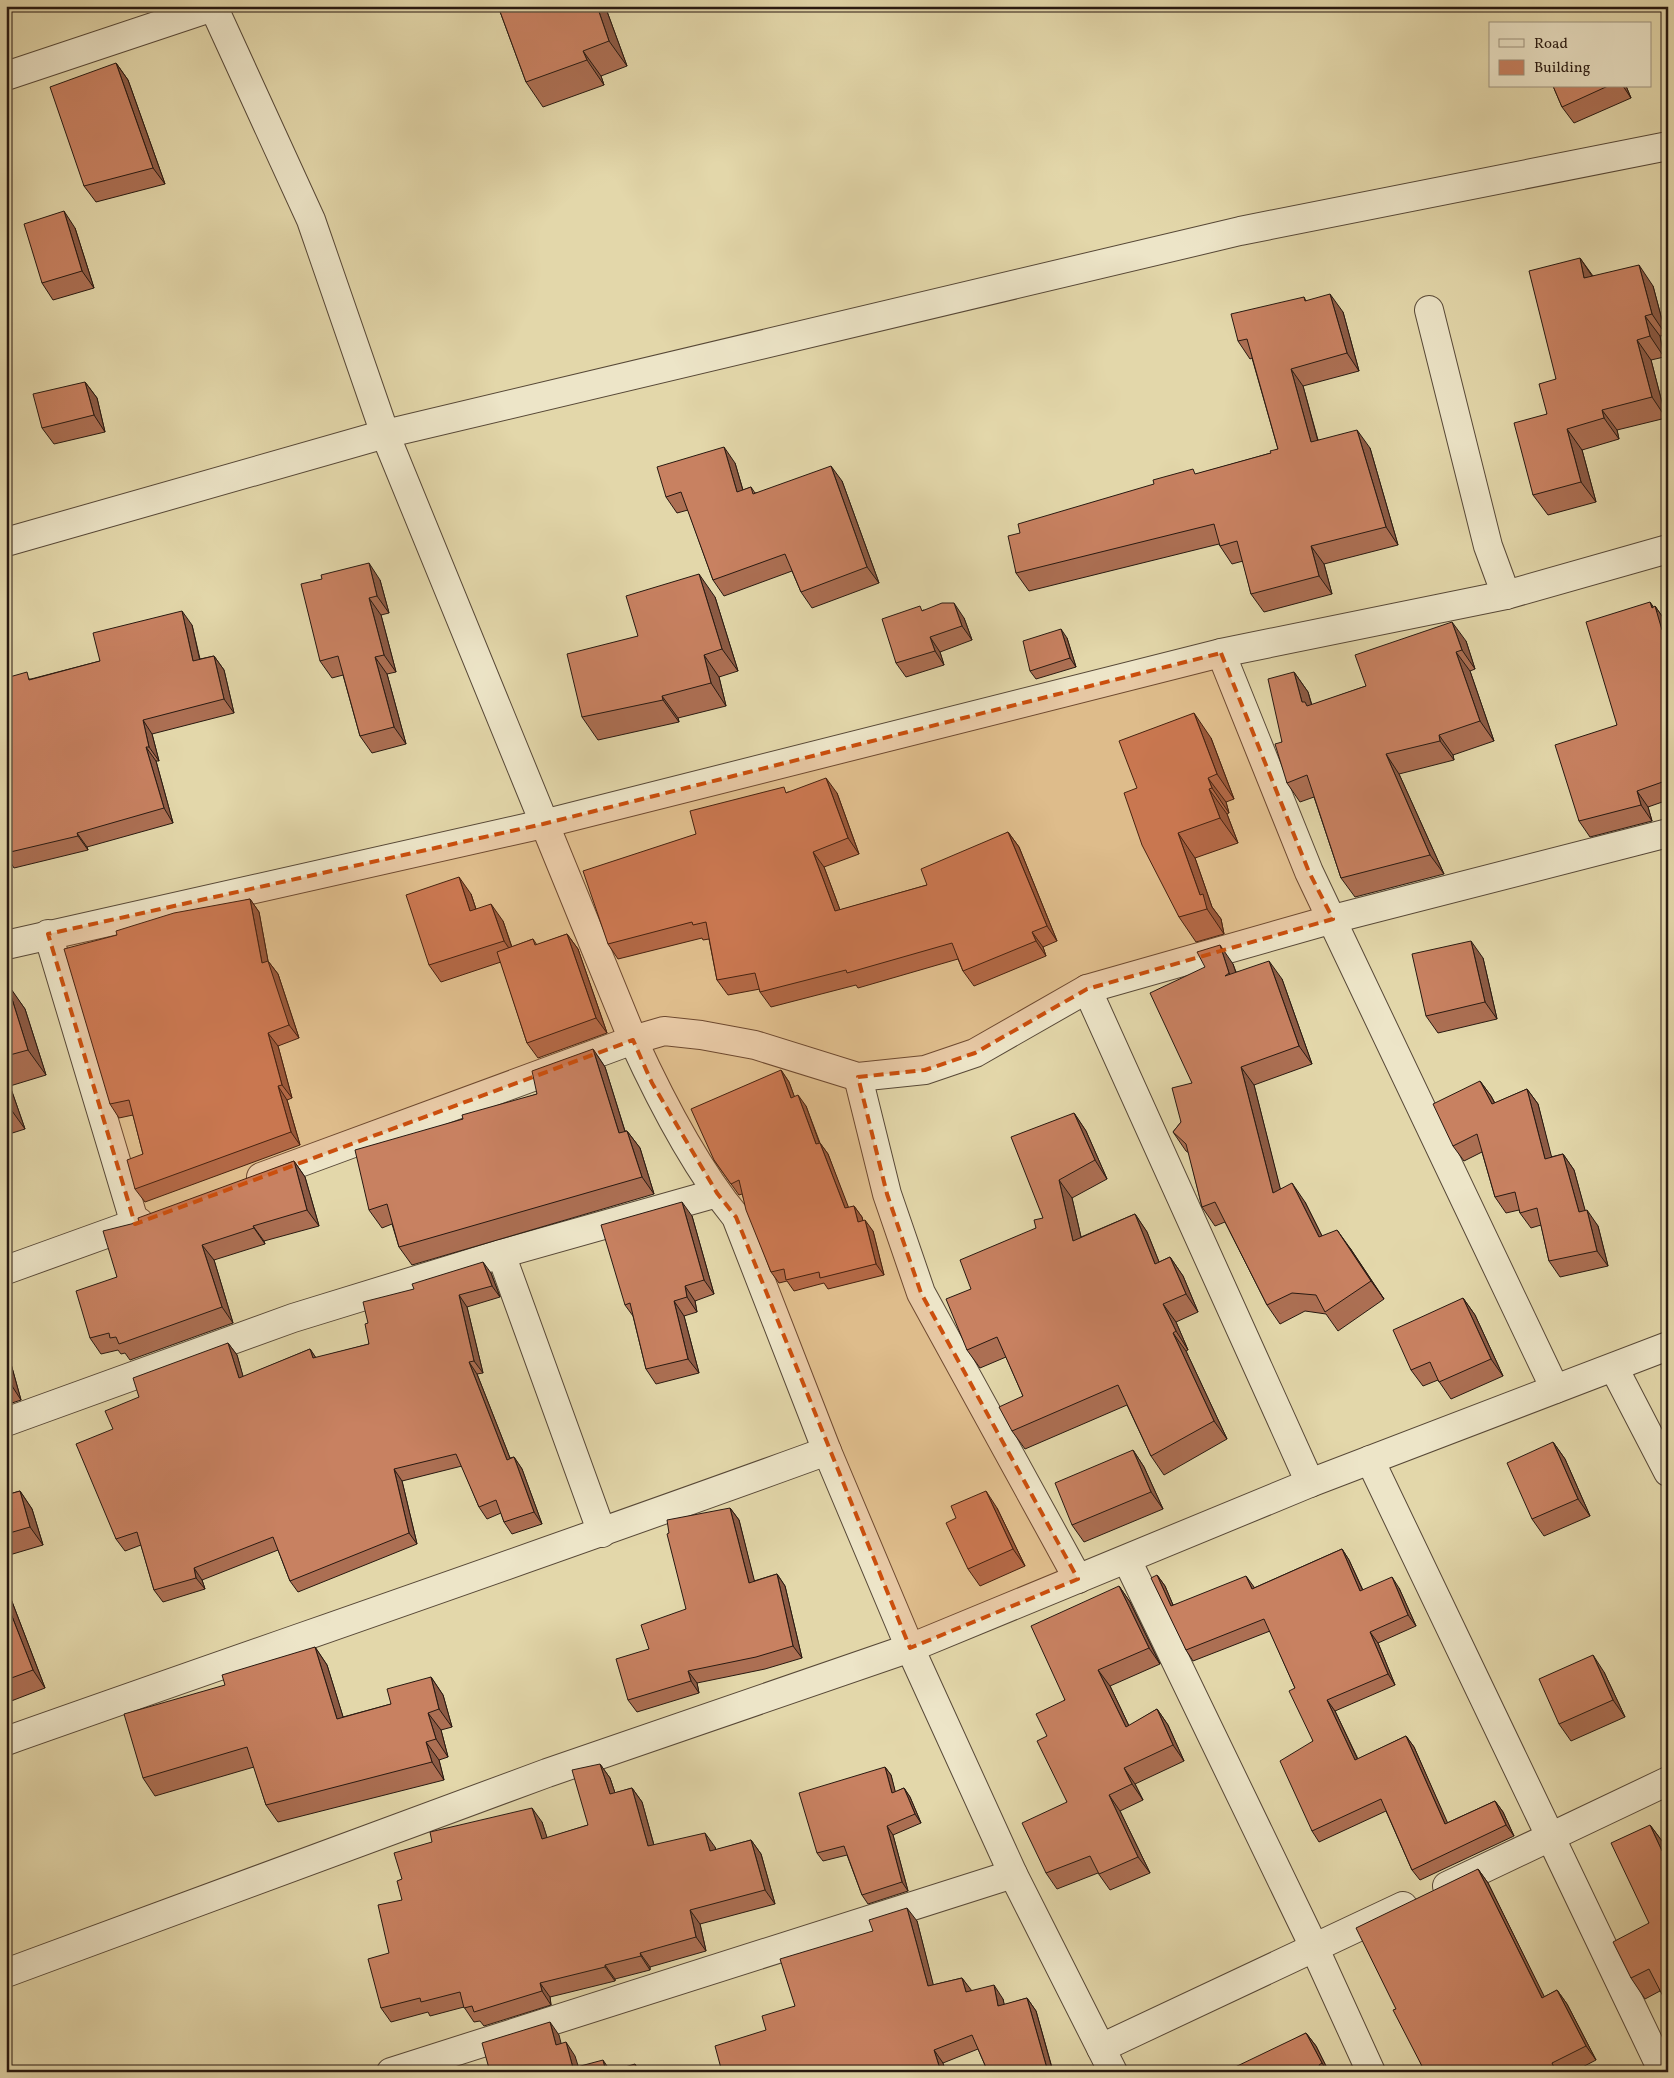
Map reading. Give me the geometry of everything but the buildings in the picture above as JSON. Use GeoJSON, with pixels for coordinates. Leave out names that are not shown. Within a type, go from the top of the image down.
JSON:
{"type":"FeatureCollection","features":[{"type":"Feature","properties":{"kind":"street"},"geometry":{"type":"LineString","coordinates":[[6,76],[213,7],[311,220],[385,434],[633,1040],[652,1083],[717,1193],[736,1216],[827,1451],[910,1648],[1013,1874],[1107,2060],[1314,1947],[1668,1781]]}},
{"type":"Feature","properties":{"kind":"street"},"geometry":{"type":"LineString","coordinates":[[6,542],[385,434],[1240,231],[1668,146]]}},
{"type":"Feature","properties":{"kind":"street"},"geometry":{"type":"LineString","coordinates":[[1429,310],[1488,546],[1506,595]]}},
{"type":"Feature","properties":{"kind":"street"},"geometry":{"type":"LineString","coordinates":[[6,945],[543,824],[1221,653],[1506,595],[1668,549]]}},
{"type":"Feature","properties":{"kind":"street"},"geometry":{"type":"LineString","coordinates":[[1221,653],[1309,872],[1555,1389]]}},
{"type":"Feature","properties":{"kind":"street"},"geometry":{"type":"LineString","coordinates":[[237,1186],[633,1040],[664,1032],[693,1034],[755,1045],[858,1077],[925,1070],[975,1053],[1088,989],[1332,920],[1668,833]]}},
{"type":"Feature","properties":{"kind":"street"},"geometry":{"type":"LineString","coordinates":[[48,934],[136,1224]]}},
{"type":"Feature","properties":{"kind":"street"},"geometry":{"type":"LineString","coordinates":[[1088,989],[1310,1484]]}},
{"type":"Feature","properties":{"kind":"street"},"geometry":{"type":"LineString","coordinates":[[858,1077],[887,1194],[922,1293],[1078,1579]]}},
{"type":"Feature","properties":{"kind":"street"},"geometry":{"type":"LineString","coordinates":[[6,1422],[293,1318],[501,1254],[717,1193]]}},
{"type":"Feature","properties":{"kind":"street"},"geometry":{"type":"LineString","coordinates":[[6,1270],[163,1214]]}},
{"type":"Feature","properties":{"kind":"street"},"geometry":{"type":"LineString","coordinates":[[501,1254],[602,1533]]}},
{"type":"Feature","properties":{"kind":"street"},"geometry":{"type":"LineString","coordinates":[[6,1974],[547,1773],[910,1648],[1370,1460],[1668,1346]]}},
{"type":"Feature","properties":{"kind":"street"},"geometry":{"type":"LineString","coordinates":[[1614,1368],[1668,1472]]}},
{"type":"Feature","properties":{"kind":"street"},"geometry":{"type":"LineString","coordinates":[[6,1741],[488,1570],[602,1533],[827,1451]]}},
{"type":"Feature","properties":{"kind":"street"},"geometry":{"type":"LineString","coordinates":[[1370,1460],[1663,2072]]}},
{"type":"Feature","properties":{"kind":"street"},"geometry":{"type":"LineString","coordinates":[[1127,1560],[1314,1947],[1371,2072]]}},
{"type":"Feature","properties":{"kind":"street"},"geometry":{"type":"LineString","coordinates":[[391,2072],[1013,1874]]}},
{"type":"Feature","properties":{"kind":"highlighted area"},"geometry":{"type":"Polygon","coordinates":[[[1221,653],[1309,872],[1333,919],[1087,989],[975,1053],[925,1070],[858,1077],[887,1194],[921,1293],[1078,1579],[910,1648],[736,1217],[717,1193],[652,1083],[633,1040],[135,1224],[48,934],[543,824],[1221,653]]]}}]}
